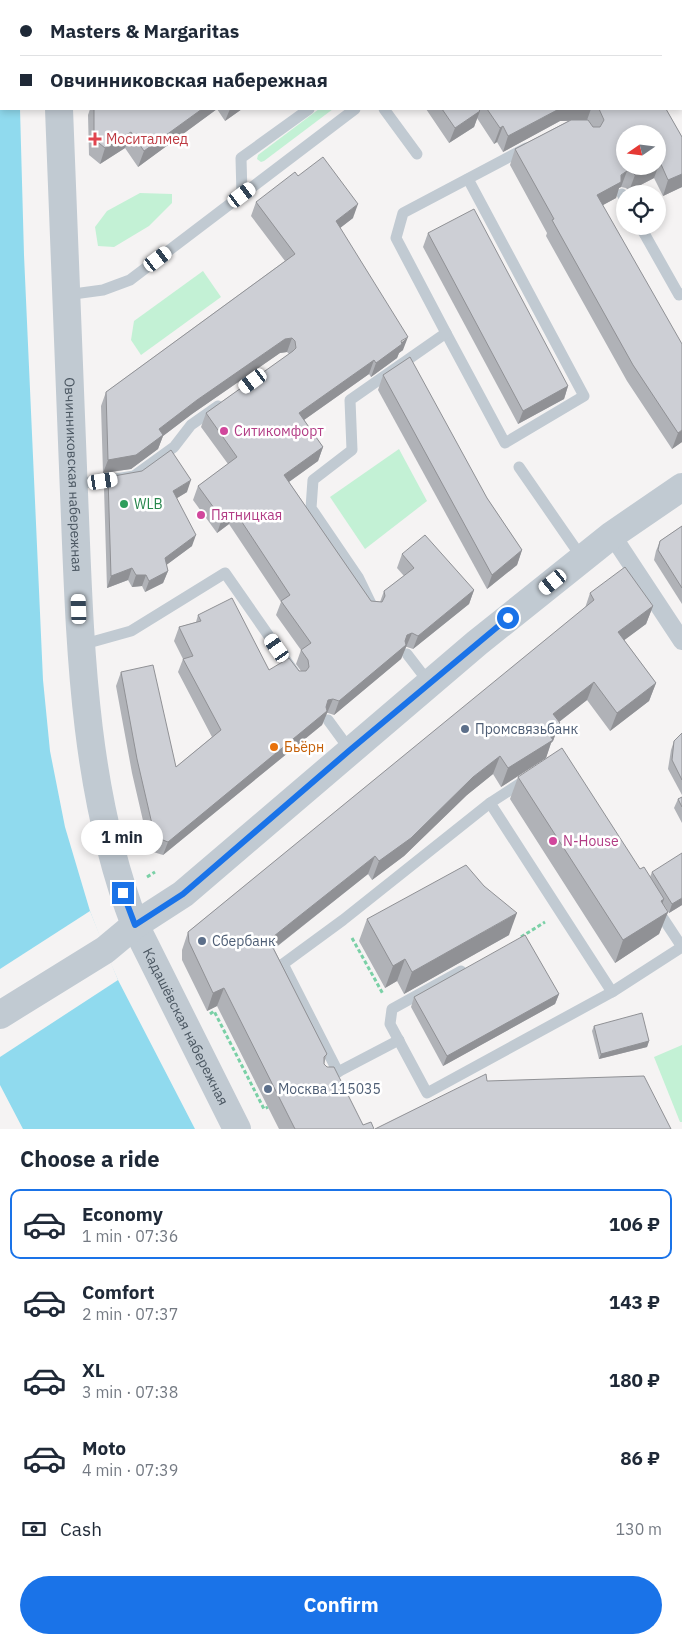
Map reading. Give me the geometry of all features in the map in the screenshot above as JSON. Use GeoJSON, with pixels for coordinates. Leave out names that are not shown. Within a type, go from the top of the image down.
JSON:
{"type":"FeatureCollection","features":[{"type":"Feature","properties":{"kind":"street","name":"Овчинниковская набережная"},"geometry":{"type":"LineString","coordinates":[[60,110],[80,645],[88,720],[101,809],[123,893],[135,925]]}},
{"type":"Feature","properties":{"kind":"street"},"geometry":{"type":"LineString","coordinates":[[0,1015],[105,950],[135,925],[183,894],[477,643],[612,535],[682,487]]}},
{"type":"Feature","properties":{"kind":"street"},"geometry":{"type":"LineString","coordinates":[[612,535],[682,641]]}},
{"type":"Feature","properties":{"kind":"street","name":"Кадашёвская набережная"},"geometry":{"type":"LineString","coordinates":[[135,925],[237,1129]]}},
{"type":"Feature","properties":{"kind":"lane"},"geometry":{"type":"LineString","coordinates":[[242,195],[242,158],[307,110]]}},
{"type":"Feature","properties":{"kind":"lane"},"geometry":{"type":"LineString","coordinates":[[66,295],[103,290],[130,280],[355,110]]}},
{"type":"Feature","properties":{"kind":"lane"},"geometry":{"type":"LineString","coordinates":[[385,110],[416,154]]}},
{"type":"Feature","properties":{"kind":"lane"},"geometry":{"type":"LineString","coordinates":[[468,179],[584,396],[505,443],[396,238],[403,213],[538,141]]}},
{"type":"Feature","properties":{"kind":"lane"},"geometry":{"type":"LineString","coordinates":[[645,235],[679,295],[682,294]]}},
{"type":"Feature","properties":{"kind":"lane"},"geometry":{"type":"LineString","coordinates":[[373,609],[358,577],[311,508],[313,480],[352,450],[350,400],[446,332]]}},
{"type":"Feature","properties":{"kind":"lane"},"geometry":{"type":"LineString","coordinates":[[74,483],[97,482],[134,476],[174,447],[191,425],[230,398]]}},
{"type":"Feature","properties":{"kind":"lane"},"geometry":{"type":"LineString","coordinates":[[519,467],[582,558]]}},
{"type":"Feature","properties":{"kind":"lane"},"geometry":{"type":"LineString","coordinates":[[80,645],[130,631],[225,572],[298,678]]}},
{"type":"Feature","properties":{"kind":"lane"},"geometry":{"type":"LineString","coordinates":[[407,654],[430,684]]}},
{"type":"Feature","properties":{"kind":"lane"},"geometry":{"type":"LineString","coordinates":[[328,720],[350,750]]}},
{"type":"Feature","properties":{"kind":"lane"},"geometry":{"type":"LineString","coordinates":[[338,1072],[283,964],[343,920],[490,803],[536,773]]}},
{"type":"Feature","properties":{"kind":"lane"},"geometry":{"type":"LineString","coordinates":[[490,803],[612,992]]}},
{"type":"Feature","properties":{"kind":"lane"},"geometry":{"type":"LineString","coordinates":[[475,963],[392,1009],[390,1024],[427,1093],[612,992],[682,947],[648,896]]}},
{"type":"Feature","properties":{"kind":"lane"},"geometry":{"type":"LineString","coordinates":[[324,1079],[399,1040]]}},
{"type":"Feature","properties":{"kind":"path"},"geometry":{"type":"LineString","coordinates":[[516,940],[560,912]]}},
{"type":"Feature","properties":{"kind":"path"},"geometry":{"type":"LineString","coordinates":[[343,920],[392,1009]]}},
{"type":"Feature","properties":{"kind":"path"},"geometry":{"type":"LineString","coordinates":[[214,1011],[264,1109],[268,1107]]}},
{"type":"Feature","properties":{"kind":"green space"},"geometry":{"type":"Polygon","coordinates":[[[318,110],[332,110],[264,161],[261,162],[257,159],[258,155],[318,110]]]}},
{"type":"Feature","properties":{"kind":"green space"},"geometry":{"type":"Polygon","coordinates":[[[140,193],[172,194],[172,203],[149,226],[114,247],[98,246],[95,227],[107,211],[140,193]]]}},
{"type":"Feature","properties":{"kind":"green space"},"geometry":{"type":"Polygon","coordinates":[[[203,271],[221,297],[141,355],[131,340],[134,321],[203,271]]]}},
{"type":"Feature","properties":{"kind":"green space"},"geometry":{"type":"Polygon","coordinates":[[[399,449],[427,501],[365,549],[330,497],[399,449]]]}},
{"type":"Feature","properties":{"kind":"green space"},"geometry":{"type":"Polygon","coordinates":[[[682,1045],[682,1122],[680,1122],[654,1057],[682,1045]]]}},
{"type":"Feature","properties":{"kind":"water"},"geometry":{"type":"Polygon","coordinates":[[[0,110],[20,110],[24,255],[43,680],[50,751],[65,827],[90,911],[118,980],[195,1129],[23,1129],[0,1085],[0,110]]]}},
{"type":"Feature","properties":{"kind":"pier"},"geometry":{"type":"Polygon","coordinates":[[[90,911],[118,980],[0,1057],[0,969],[90,911]]]}},
{"type":"Feature","properties":{"kind":"building"},"geometry":{"type":"Polygon","coordinates":[[[94,110],[201,110],[144,151],[131,132],[105,148],[94,139],[94,110]]]}},
{"type":"Feature","properties":{"kind":"building"},"geometry":{"type":"Polygon","coordinates":[[[443,110],[480,111],[455,128],[443,110]]]}},
{"type":"Feature","properties":{"kind":"building"},"geometry":{"type":"Polygon","coordinates":[[[488,110],[557,110],[508,136],[503,126],[500,128],[488,110]]]}},
{"type":"Feature","properties":{"kind":"building"},"geometry":{"type":"Polygon","coordinates":[[[599,110],[667,110],[682,137],[682,174],[668,180],[666,175],[666,125],[616,125],[616,175],[621,175],[621,182],[597,195],[616,228],[616,235],[620,235],[682,344],[682,430],[678,433],[633,365],[552,220],[554,219],[515,149],[571,120],[588,120],[593,127],[600,127],[604,120],[599,110]]]}},
{"type":"Feature","properties":{"kind":"building"},"geometry":{"type":"Polygon","coordinates":[[[323,157],[358,204],[336,221],[408,337],[401,341],[402,344],[376,363],[374,360],[299,413],[323,447],[284,475],[371,601],[382,602],[385,596],[384,591],[414,568],[402,554],[425,535],[474,590],[418,636],[412,633],[407,635],[406,645],[339,701],[328,700],[327,711],[168,842],[155,837],[137,759],[121,672],[153,665],[176,767],[221,730],[183,659],[193,656],[179,627],[201,621],[198,615],[232,598],[269,670],[289,658],[299,671],[306,671],[309,667],[308,660],[301,650],[311,643],[281,601],[290,595],[234,510],[222,519],[198,486],[237,457],[206,413],[293,351],[296,348],[295,341],[292,338],[285,339],[197,400],[159,429],[163,435],[136,455],[108,460],[106,392],[295,254],[256,202],[295,172],[298,176],[323,157]]]}},
{"type":"Feature","properties":{"kind":"building"},"geometry":{"type":"Polygon","coordinates":[[[474,209],[568,386],[523,411],[428,233],[474,209]]]}},
{"type":"Feature","properties":{"kind":"building"},"geometry":{"type":"Polygon","coordinates":[[[410,357],[487,498],[522,550],[492,575],[383,375],[410,357]]]}},
{"type":"Feature","properties":{"kind":"building"},"geometry":{"type":"Polygon","coordinates":[[[171,450],[191,480],[173,491],[196,535],[165,558],[168,571],[149,581],[146,575],[136,575],[132,568],[111,576],[108,477],[142,471],[171,450]]]}},
{"type":"Feature","properties":{"kind":"building"},"geometry":{"type":"Polygon","coordinates":[[[682,526],[682,588],[658,550],[660,541],[682,526]]]}},
{"type":"Feature","properties":{"kind":"building"},"geometry":{"type":"Polygon","coordinates":[[[625,567],[653,606],[618,632],[656,683],[617,713],[594,682],[553,714],[560,723],[548,733],[553,740],[508,768],[500,756],[473,777],[411,838],[379,861],[375,856],[269,940],[327,1054],[324,1057],[324,1064],[327,1067],[334,1067],[363,1125],[371,1122],[374,1129],[295,1129],[224,988],[213,993],[189,942],[188,932],[594,600],[590,593],[625,567]]]}},
{"type":"Feature","properties":{"kind":"building"},"geometry":{"type":"Polygon","coordinates":[[[682,733],[682,780],[672,760],[674,741],[682,733]]]}},
{"type":"Feature","properties":{"kind":"building"},"geometry":{"type":"Polygon","coordinates":[[[562,748],[640,869],[644,867],[664,899],[661,901],[668,912],[623,940],[518,777],[562,748]]]}},
{"type":"Feature","properties":{"kind":"building"},"geometry":{"type":"Polygon","coordinates":[[[682,797],[682,807],[678,799],[682,797]]]}},
{"type":"Feature","properties":{"kind":"building"},"geometry":{"type":"Polygon","coordinates":[[[682,853],[682,898],[672,904],[652,872],[682,853]]]}},
{"type":"Feature","properties":{"kind":"building"},"geometry":{"type":"Polygon","coordinates":[[[466,865],[484,886],[517,913],[412,972],[405,959],[393,966],[367,919],[466,865]]]}},
{"type":"Feature","properties":{"kind":"building"},"geometry":{"type":"Polygon","coordinates":[[[525,935],[559,994],[447,1056],[414,997],[525,935]]]}},
{"type":"Feature","properties":{"kind":"building"},"geometry":{"type":"Polygon","coordinates":[[[642,1013],[649,1041],[601,1054],[594,1026],[642,1013]]]}},
{"type":"Feature","properties":{"kind":"building"},"geometry":{"type":"Polygon","coordinates":[[[486,1074],[487,1081],[644,1076],[671,1129],[375,1129],[486,1074]]]}},
{"type":"Feature","properties":{"kind":"place","name":"Моситалмед"},"geometry":{"type":"Point","coordinates":[95,139]}},
{"type":"Feature","properties":{"kind":"place","name":"Ситикомфорт"},"geometry":{"type":"Point","coordinates":[224,431]}},
{"type":"Feature","properties":{"kind":"place","name":"WLB"},"geometry":{"type":"Point","coordinates":[124,504]}},
{"type":"Feature","properties":{"kind":"place","name":"Пятницкая"},"geometry":{"type":"Point","coordinates":[201,515]}},
{"type":"Feature","properties":{"kind":"place","name":"Промсвязьбанк"},"geometry":{"type":"Point","coordinates":[465,729]}},
{"type":"Feature","properties":{"kind":"place","name":"Бьёрн"},"geometry":{"type":"Point","coordinates":[274,747]}},
{"type":"Feature","properties":{"kind":"place","name":"N-House"},"geometry":{"type":"Point","coordinates":[553,841]}},
{"type":"Feature","properties":{"kind":"place","name":"Сбербанк"},"geometry":{"type":"Point","coordinates":[202,941]}},
{"type":"Feature","properties":{"kind":"place","name":"Москва 115035"},"geometry":{"type":"Point","coordinates":[268,1089]}},
{"type":"Feature","properties":{"kind":"route"},"geometry":{"type":"LineString","coordinates":[[123,893],[135,925],[183,894],[350,750],[508,618]]}}]}
